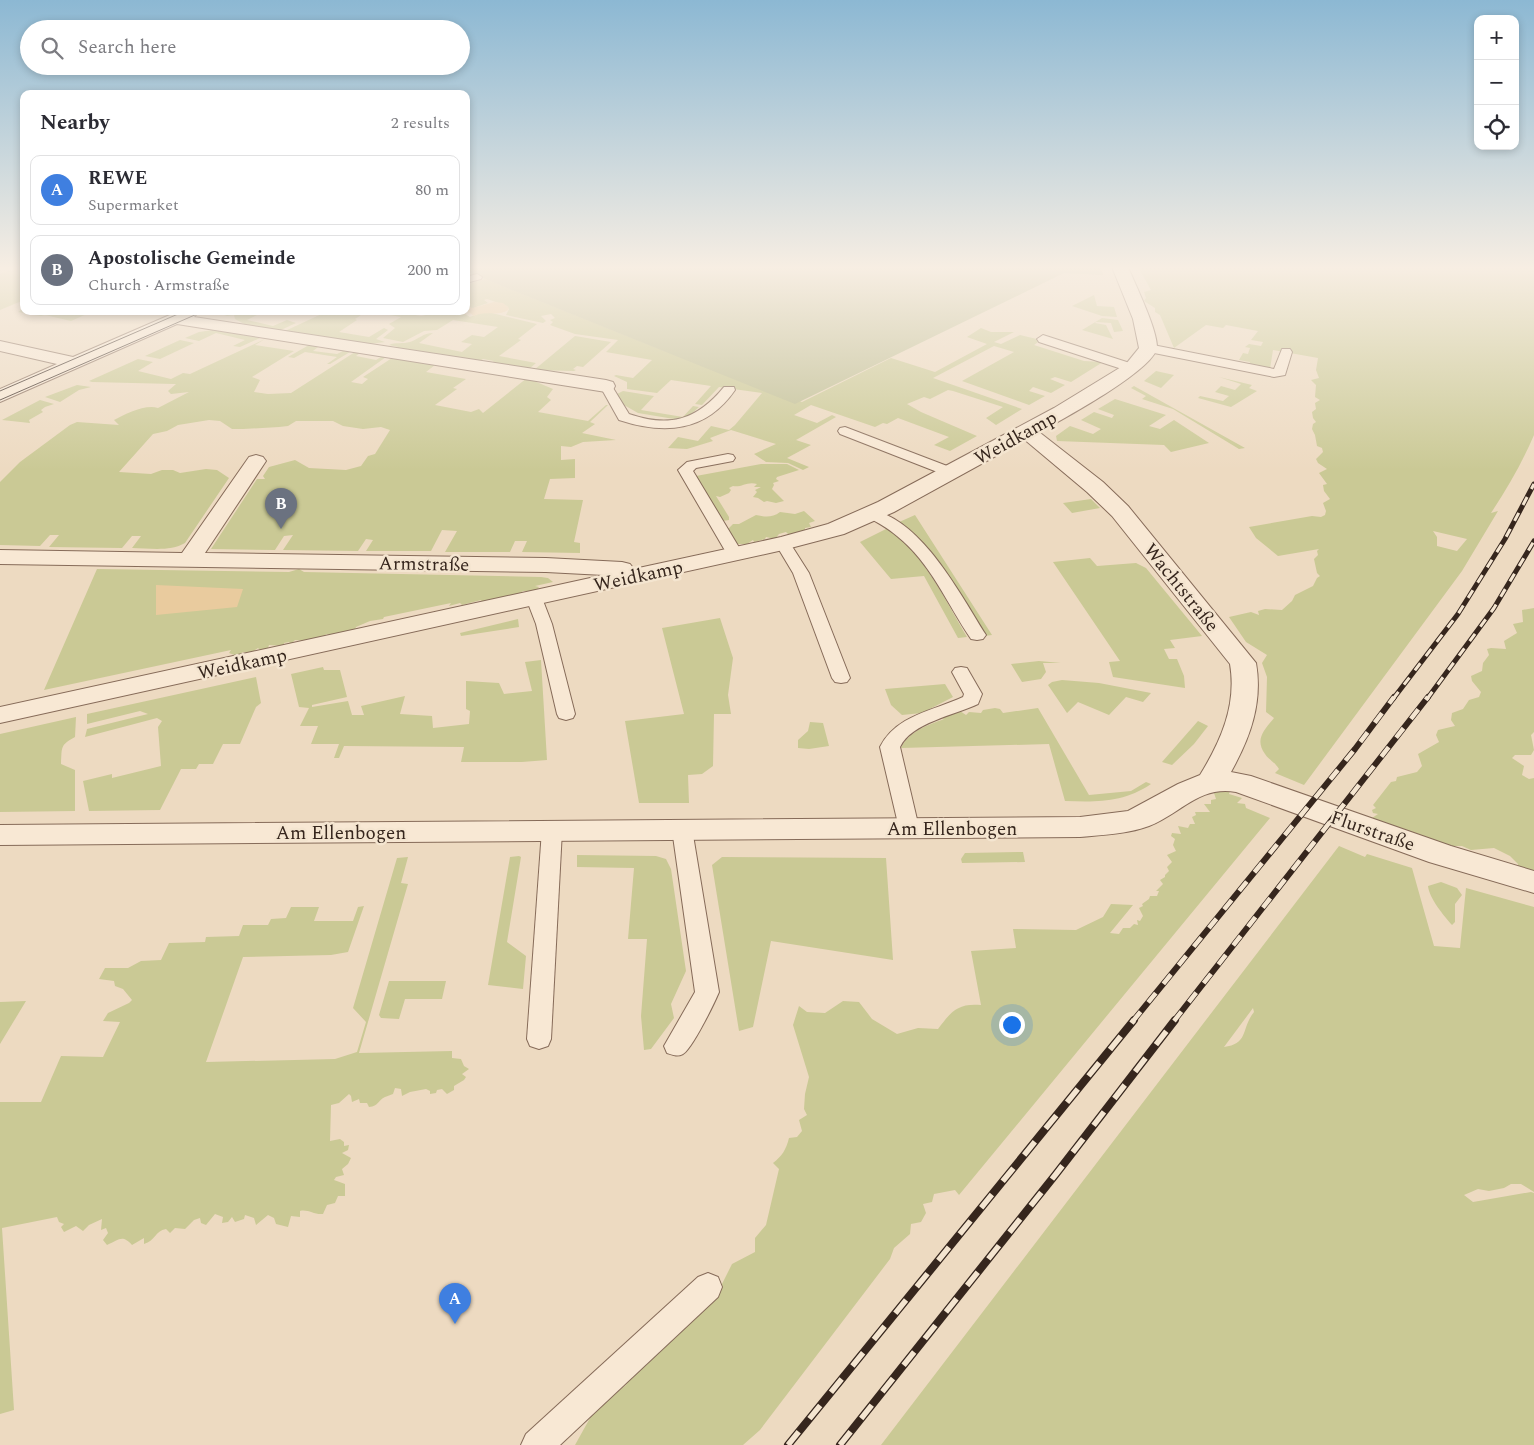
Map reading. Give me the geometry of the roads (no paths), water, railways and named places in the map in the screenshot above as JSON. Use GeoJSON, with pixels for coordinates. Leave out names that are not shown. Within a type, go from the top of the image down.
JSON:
{"type":"FeatureCollection","features":[{"type":"Feature","properties":{"kind":"street"},"geometry":{"type":"LineString","coordinates":[[0,396],[142,334]]}},
{"type":"Feature","properties":{"kind":"street"},"geometry":{"type":"LineString","coordinates":[[28,383],[88,371],[110,364],[168,338],[171,334]]}},
{"type":"Feature","properties":{"kind":"street"},"geometry":{"type":"LineString","coordinates":[[291,334],[606,386]]}},
{"type":"Feature","properties":{"kind":"street"},"geometry":{"type":"LineString","coordinates":[[1145,334],[1148,348]]}},
{"type":"Feature","properties":{"kind":"street"},"geometry":{"type":"LineString","coordinates":[[0,346],[74,363]]}},
{"type":"Feature","properties":{"kind":"street","name":"Weidkamp"},"geometry":{"type":"LineString","coordinates":[[0,715],[735,554],[829,531],[873,514],[1100,389],[1132,368],[1148,348]]}},
{"type":"Feature","properties":{"kind":"street","name":"Wachtstraße"},"geometry":{"type":"LineString","coordinates":[[1026,431],[1095,487],[1120,511],[1243,663],[1246,692],[1240,720],[1225,756],[1212,780]]}},
{"type":"Feature","properties":{"kind":"street"},"geometry":{"type":"LineString","coordinates":[[189,560],[256,461]]}},
{"type":"Feature","properties":{"kind":"street","name":"Armstraße"},"geometry":{"type":"LineString","coordinates":[[0,557],[546,565],[658,570]]}},
{"type":"Feature","properties":{"kind":"street","name":"Am Ellenbogen"},"geometry":{"type":"LineString","coordinates":[[0,835],[1065,827],[1114,824],[1137,819],[1169,804],[1204,782],[1212,780]]}},
{"type":"Feature","properties":{"kind":"street","name":"Flurstraße"},"geometry":{"type":"LineString","coordinates":[[1212,780],[1232,780],[1440,854],[1534,882]]}},
{"type":"Feature","properties":{"kind":"lane"},"geometry":{"type":"LineString","coordinates":[[1043,339],[1132,368]]}},
{"type":"Feature","properties":{"kind":"lane"},"geometry":{"type":"LineString","coordinates":[[1148,348],[1274,373],[1282,372],[1286,352]]}},
{"type":"Feature","properties":{"kind":"lane"},"geometry":{"type":"LineString","coordinates":[[606,386],[624,417],[665,426],[675,425],[706,413],[729,390]]}},
{"type":"Feature","properties":{"kind":"lane"},"geometry":{"type":"LineString","coordinates":[[845,431],[950,472]]}},
{"type":"Feature","properties":{"kind":"lane"},"geometry":{"type":"LineString","coordinates":[[728,458],[692,465],[685,470],[735,554]]}},
{"type":"Feature","properties":{"kind":"lane"},"geometry":{"type":"LineString","coordinates":[[873,514],[903,532],[920,550],[946,586],[977,635]]}},
{"type":"Feature","properties":{"kind":"lane"},"geometry":{"type":"LineString","coordinates":[[783,543],[801,573],[841,678]]}},
{"type":"Feature","properties":{"kind":"lane"},"geometry":{"type":"LineString","coordinates":[[534,598],[544,624],[566,714]]}},
{"type":"Feature","properties":{"kind":"lane"},"geometry":{"type":"LineString","coordinates":[[909,828],[890,747],[891,742],[896,734],[910,726],[972,700],[973,694],[961,672]]}},
{"type":"Feature","properties":{"kind":"lane"},"geometry":{"type":"LineString","coordinates":[[676,1046],[700,1008],[707,992],[682,829]]}},
{"type":"Feature","properties":{"kind":"lane"},"geometry":{"type":"LineString","coordinates":[[539,1039],[552,830]]}},
{"type":"Feature","properties":{"kind":"lane"},"geometry":{"type":"LineString","coordinates":[[537,1445],[708,1287]]}},
{"type":"Feature","properties":{"kind":"tram line"},"geometry":{"type":"LineString","coordinates":[[0,391],[131,334]]}},
{"type":"Feature","properties":{"kind":"tram line"},"geometry":{"type":"LineString","coordinates":[[0,400],[150,334]]}},
{"type":"Feature","properties":{"kind":"railway"},"geometry":{"type":"LineString","coordinates":[[1393,699],[1458,614],[1505,539],[1534,484]]}},
{"type":"Feature","properties":{"kind":"railway"},"geometry":{"type":"LineString","coordinates":[[1427,699],[1494,608],[1534,541]]}},
{"type":"Feature","properties":{"kind":"railway"},"geometry":{"type":"LineString","coordinates":[[1133,1021],[1355,749],[1394,697]]}},
{"type":"Feature","properties":{"kind":"railway"},"geometry":{"type":"LineString","coordinates":[[1174,1021],[1428,697]]}},
{"type":"Feature","properties":{"kind":"railway"},"geometry":{"type":"LineString","coordinates":[[788,1445],[1134,1020]]}},
{"type":"Feature","properties":{"kind":"railway"},"geometry":{"type":"LineString","coordinates":[[840,1445],[1056,1174],[1175,1020]]}},
{"type":"Feature","properties":{"kind":"place","name":"Apostolische Gemeinde"},"geometry":{"type":"Point","coordinates":[281,529]}},
{"type":"Feature","properties":{"kind":"place","name":"REWE"},"geometry":{"type":"Point","coordinates":[455,1324]}}]}
